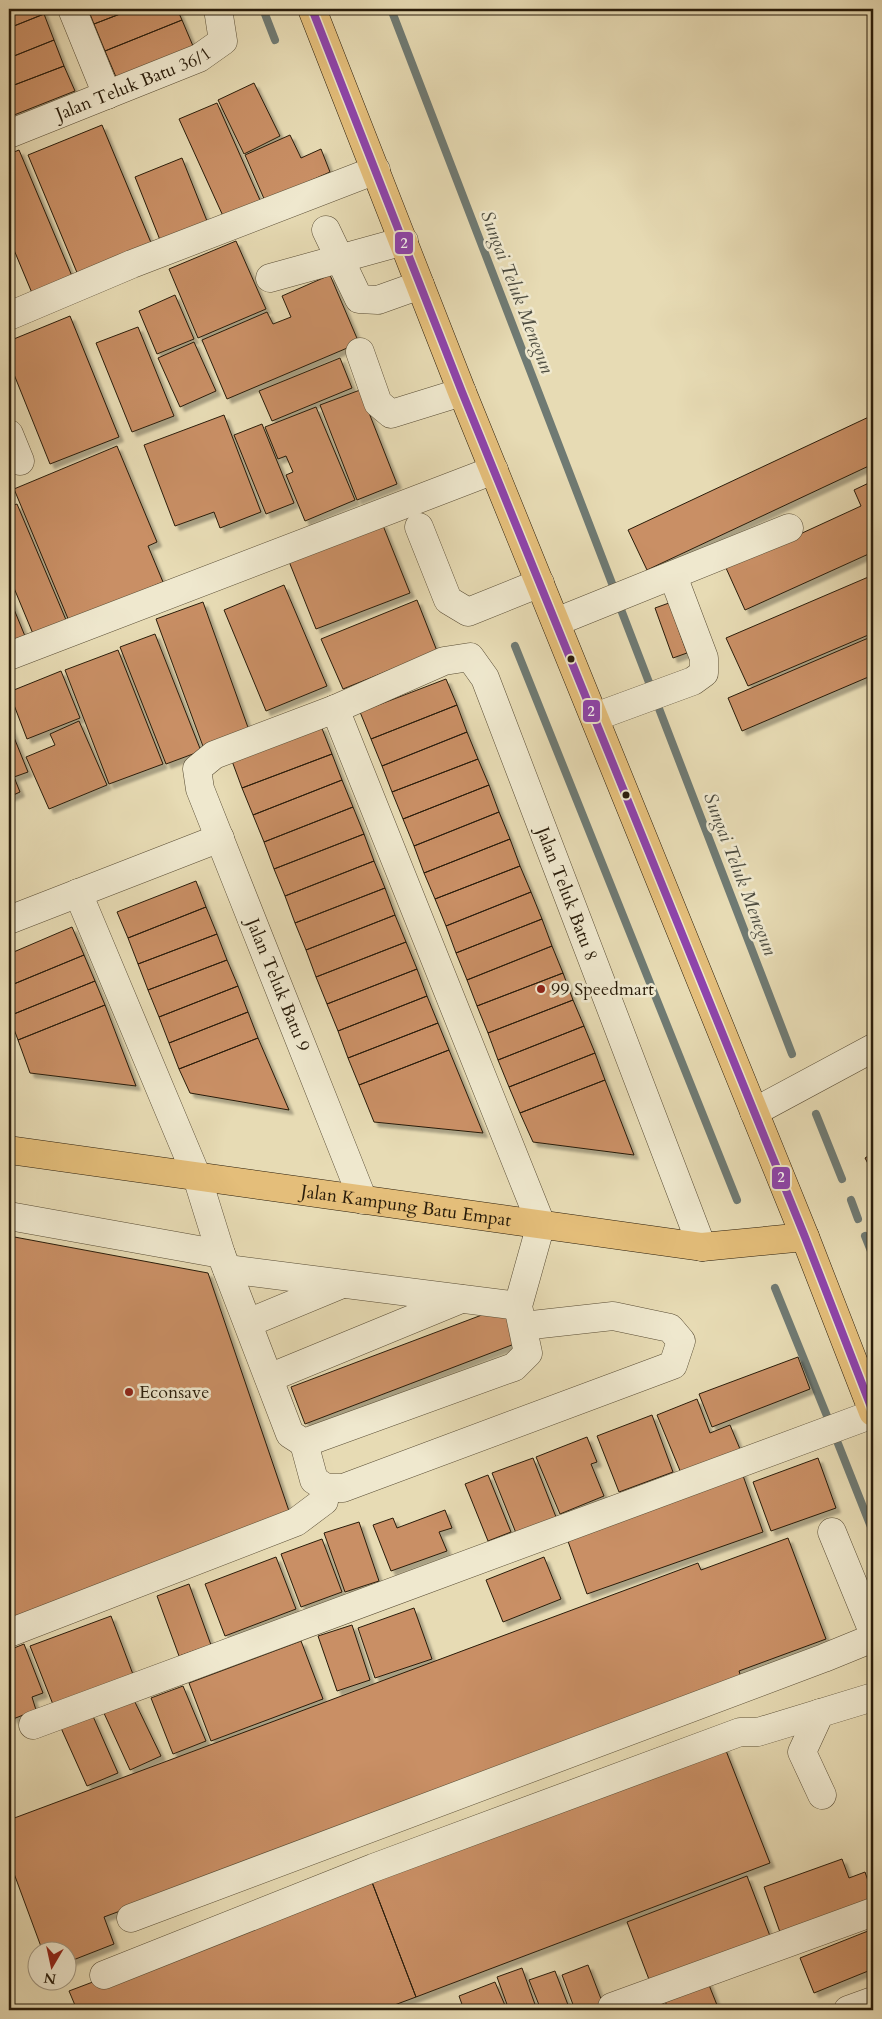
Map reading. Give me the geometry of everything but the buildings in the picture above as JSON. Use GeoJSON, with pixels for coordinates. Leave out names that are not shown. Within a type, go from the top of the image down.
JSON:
{"type":"FeatureCollection","features":[{"type":"Feature","properties":{"kind":"main road"},"geometry":{"type":"LineString","coordinates":[[312,9],[462,392],[805,1237],[873,1413]]}},
{"type":"Feature","properties":{"kind":"main road","name":"Jalan Kampung Batu Empat"},"geometry":{"type":"LineString","coordinates":[[9,1150],[702,1247],[805,1237]]}},
{"type":"Feature","properties":{"kind":"street"},"geometry":{"type":"LineString","coordinates":[[72,9],[107,95]]}},
{"type":"Feature","properties":{"kind":"street","name":"Jalan Teluk Batu 36/1"},"geometry":{"type":"LineString","coordinates":[[9,134],[199,58],[223,41],[218,9]]}},
{"type":"Feature","properties":{"kind":"street"},"geometry":{"type":"LineString","coordinates":[[9,316],[132,264],[376,170]]}},
{"type":"Feature","properties":{"kind":"street"},"geometry":{"type":"LineString","coordinates":[[326,230],[359,299],[378,300],[420,285]]}},
{"type":"Feature","properties":{"kind":"street"},"geometry":{"type":"LineString","coordinates":[[270,278],[404,241]]}},
{"type":"Feature","properties":{"kind":"street"},"geometry":{"type":"LineString","coordinates":[[360,352],[378,403],[391,414],[462,392]]}},
{"type":"Feature","properties":{"kind":"street"},"geometry":{"type":"LineString","coordinates":[[9,434],[20,461]]}},
{"type":"Feature","properties":{"kind":"street"},"geometry":{"type":"LineString","coordinates":[[9,656],[494,470]]}},
{"type":"Feature","properties":{"kind":"street"},"geometry":{"type":"LineString","coordinates":[[419,526],[448,600],[468,612],[540,584]]}},
{"type":"Feature","properties":{"kind":"street"},"geometry":{"type":"LineString","coordinates":[[556,622],[789,528]]}},
{"type":"Feature","properties":{"kind":"street"},"geometry":{"type":"LineString","coordinates":[[595,717],[693,682],[704,673],[704,658],[673,576]]}},
{"type":"Feature","properties":{"kind":"street","name":"Jalan Teluk Batu 8"},"geometry":{"type":"LineString","coordinates":[[335,710],[444,661],[470,657],[485,678],[702,1247]]}},
{"type":"Feature","properties":{"kind":"street"},"geometry":{"type":"LineString","coordinates":[[304,1443],[514,1367],[528,1353],[520,1316],[541,1224],[335,710]]}},
{"type":"Feature","properties":{"kind":"street","name":"Jalan Teluk Batu 9"},"geometry":{"type":"LineString","coordinates":[[335,710],[214,755],[198,769],[200,789],[362,1200]]}},
{"type":"Feature","properties":{"kind":"street"},"geometry":{"type":"LineString","coordinates":[[9,920],[220,838]]}},
{"type":"Feature","properties":{"kind":"street"},"geometry":{"type":"LineString","coordinates":[[9,1216],[224,1261],[343,1284],[462,1298],[520,1316],[613,1316],[670,1328],[680,1341],[673,1365],[344,1488],[326,1488],[314,1480],[304,1443],[290,1434],[224,1261],[197,1177],[78,893]]}},
{"type":"Feature","properties":{"kind":"street"},"geometry":{"type":"LineString","coordinates":[[754,1112],[873,1048]]}},
{"type":"Feature","properties":{"kind":"street"},"geometry":{"type":"LineString","coordinates":[[248,1323],[343,1284]]}},
{"type":"Feature","properties":{"kind":"street"},"geometry":{"type":"LineString","coordinates":[[268,1378],[462,1298]]}},
{"type":"Feature","properties":{"kind":"street"},"geometry":{"type":"LineString","coordinates":[[33,1725],[873,1413]]}},
{"type":"Feature","properties":{"kind":"street"},"geometry":{"type":"LineString","coordinates":[[9,1634],[296,1522],[324,1502],[326,1488]]}},
{"type":"Feature","properties":{"kind":"street"},"geometry":{"type":"LineString","coordinates":[[832,1532],[873,1632]]}},
{"type":"Feature","properties":{"kind":"street"},"geometry":{"type":"LineString","coordinates":[[132,1918],[873,1638]]}},
{"type":"Feature","properties":{"kind":"street"},"geometry":{"type":"LineString","coordinates":[[104,1975],[373,1868],[740,1732],[758,1732],[820,1713],[872,1700]]}},
{"type":"Feature","properties":{"kind":"street"},"geometry":{"type":"LineString","coordinates":[[820,1713],[802,1752],[822,1795]]}},
{"type":"Feature","properties":{"kind":"street"},"geometry":{"type":"LineString","coordinates":[[612,2007],[873,1912]]}},
{"type":"Feature","properties":{"kind":"street"},"geometry":{"type":"LineString","coordinates":[[848,2010],[873,2001]]}},
{"type":"Feature","properties":{"kind":"waterway"},"geometry":{"type":"LineString","coordinates":[[263,9],[275,40]]}},
{"type":"Feature","properties":{"kind":"waterway","name":"Sungai Teluk Menegun"},"geometry":{"type":"LineString","coordinates":[[391,9],[613,586]]}},
{"type":"Feature","properties":{"kind":"waterway","name":"Sungai Teluk Menegun"},"geometry":{"type":"LineString","coordinates":[[620,607],[650,685]]}},
{"type":"Feature","properties":{"kind":"waterway"},"geometry":{"type":"LineString","coordinates":[[515,646],[737,1200]]}},
{"type":"Feature","properties":{"kind":"waterway","name":"Sungai Teluk Menegun"},"geometry":{"type":"LineString","coordinates":[[658,706],[792,1054]]}},
{"type":"Feature","properties":{"kind":"waterway","name":"Sungai Teluk Menegun"},"geometry":{"type":"LineString","coordinates":[[816,1114],[842,1179]]}},
{"type":"Feature","properties":{"kind":"waterway","name":"Sungai Teluk Menegun"},"geometry":{"type":"LineString","coordinates":[[851,1200],[858,1219]]}},
{"type":"Feature","properties":{"kind":"waterway","name":"Sungai Teluk Menegun"},"geometry":{"type":"LineString","coordinates":[[865,1236],[873,1256]]}},
{"type":"Feature","properties":{"kind":"waterway"},"geometry":{"type":"LineString","coordinates":[[775,1288],[827,1416]]}},
{"type":"Feature","properties":{"kind":"waterway"},"geometry":{"type":"LineString","coordinates":[[837,1441],[873,1532]]}},
{"type":"Feature","properties":{"kind":"transit line","name":"2"},"geometry":{"type":"LineString","coordinates":[[312,9],[462,392],[805,1237],[873,1412]]}},
{"type":"Feature","properties":{"kind":"place","name":"99 Speedmart"},"geometry":{"type":"Point","coordinates":[541,989]}},
{"type":"Feature","properties":{"kind":"place","name":"Econsave"},"geometry":{"type":"Point","coordinates":[129,1392]}}]}
